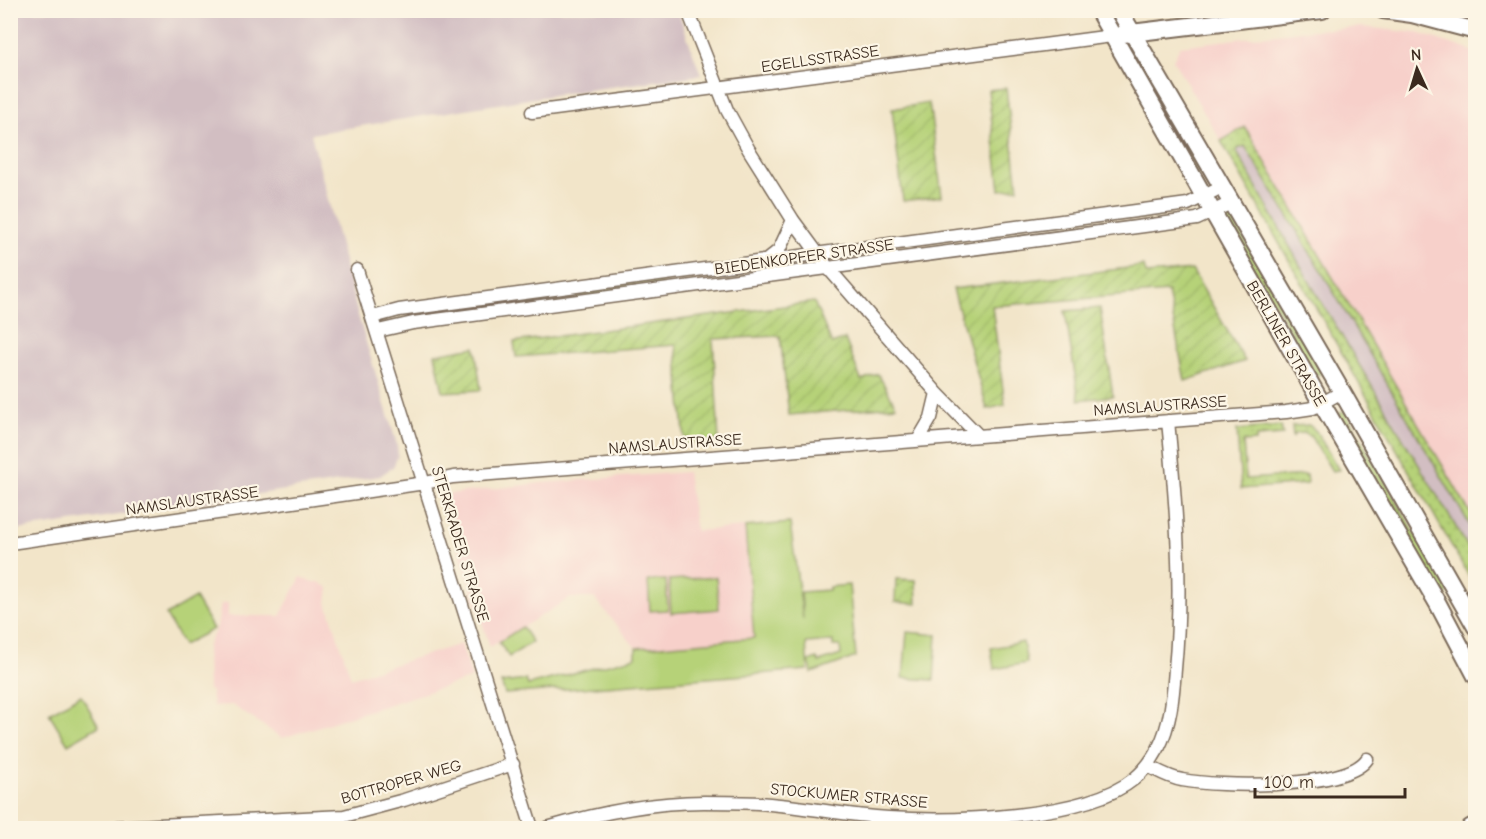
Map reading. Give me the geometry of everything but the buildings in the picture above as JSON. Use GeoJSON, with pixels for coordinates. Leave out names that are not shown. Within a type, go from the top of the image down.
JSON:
{"type":"FeatureCollection","features":[{"type":"Feature","properties":{"kind":"main road","name":"BERLINER STRASSE"},"geometry":{"type":"LineString","coordinates":[[1098,10],[1438,604],[1476,676]]}},
{"type":"Feature","properties":{"kind":"main road","name":"BERLINER STRASSE"},"geometry":{"type":"LineString","coordinates":[[1119,10],[1476,627]]}},
{"type":"Feature","properties":{"kind":"main road"},"geometry":{"type":"LineString","coordinates":[[1112,36],[1322,10]]}},
{"type":"Feature","properties":{"kind":"main road"},"geometry":{"type":"LineString","coordinates":[[1383,10],[1422,16],[1476,31]]}},
{"type":"Feature","properties":{"kind":"main road"},"geometry":{"type":"LineString","coordinates":[[1470,828],[1476,825]]}},
{"type":"Feature","properties":{"kind":"street"},"geometry":{"type":"LineString","coordinates":[[688,11],[717,88],[749,150],[793,220],[829,269],[937,393],[978,435]]}},
{"type":"Feature","properties":{"kind":"street","name":"EGELLSSTRASSE"},"geometry":{"type":"LineString","coordinates":[[532,112],[1112,36]]}},
{"type":"Feature","properties":{"kind":"street","name":"BIEDENKOPFER STRASSE"},"geometry":{"type":"LineString","coordinates":[[378,331],[413,323],[1197,219],[1222,187]]}},
{"type":"Feature","properties":{"kind":"street","name":"BIEDENKOPFER STRASSE"},"geometry":{"type":"LineString","coordinates":[[373,317],[399,310],[819,253],[1188,204],[1231,203]]}},
{"type":"Feature","properties":{"kind":"street"},"geometry":{"type":"LineString","coordinates":[[769,277],[767,260],[779,250],[793,220]]}},
{"type":"Feature","properties":{"kind":"street","name":"STERKRADER STRASSE"},"geometry":{"type":"LineString","coordinates":[[357,270],[532,828]]}},
{"type":"Feature","properties":{"kind":"street","name":"NAMSLAUSTRASSE"},"geometry":{"type":"LineString","coordinates":[[10,543],[472,476],[1286,412],[1313,408],[1342,392]]}},
{"type":"Feature","properties":{"kind":"street"},"geometry":{"type":"LineString","coordinates":[[918,441],[931,418],[937,393]]}},
{"type":"Feature","properties":{"kind":"street","name":"STOCKUMER STRASSE"},"geometry":{"type":"LineString","coordinates":[[547,828],[638,807],[701,802],[756,803],[890,818],[990,817],[1050,810],[1100,799],[1123,787],[1148,766],[1168,723],[1177,650],[1178,558],[1168,421]]}},
{"type":"Feature","properties":{"kind":"street"},"geometry":{"type":"LineString","coordinates":[[1148,766],[1180,780],[1214,785],[1255,786],[1299,782],[1338,775],[1359,767],[1367,759]]}},
{"type":"Feature","properties":{"kind":"street","name":"BOTTROPER WEG"},"geometry":{"type":"LineString","coordinates":[[116,827],[344,816],[404,800],[513,764]]}},
{"type":"Feature","properties":{"kind":"shaded area"},"geometry":{"type":"Polygon","coordinates":[[[10,11],[678,11],[701,75],[566,93],[311,134],[358,315],[397,445],[398,455],[393,467],[380,476],[11,531],[10,11]]]}},
{"type":"Feature","properties":{"kind":"shaded area"},"geometry":{"type":"Polygon","coordinates":[[[1362,27],[1418,33],[1475,52],[1475,521],[1245,128],[1221,141],[1173,60],[1180,46],[1301,31],[1362,27]]]}},
{"type":"Feature","properties":{"kind":"shaded area"},"geometry":{"type":"Polygon","coordinates":[[[1245,127],[1475,521],[1475,587],[1221,141],[1245,127]]]}},
{"type":"Feature","properties":{"kind":"shaded area"},"geometry":{"type":"Polygon","coordinates":[[[687,472],[696,531],[745,527],[754,638],[636,648],[594,598],[570,598],[490,647],[444,502],[449,494],[543,483],[687,472]]]}},
{"type":"Feature","properties":{"kind":"shaded area"},"geometry":{"type":"Polygon","coordinates":[[[301,577],[312,582],[319,582],[329,588],[327,603],[351,678],[461,644],[472,678],[282,738],[232,705],[213,706],[211,691],[208,690],[207,647],[217,627],[221,604],[228,603],[228,616],[280,616],[301,577]]]}},
{"type":"Feature","properties":{"kind":"green space"},"geometry":{"type":"Polygon","coordinates":[[[1136,63],[1140,63],[1205,170],[1199,173],[1136,63]]]}},
{"type":"Feature","properties":{"kind":"green space"},"geometry":{"type":"Polygon","coordinates":[[[1006,88],[1018,188],[1000,190],[988,90],[1006,88]]]}},
{"type":"Feature","properties":{"kind":"green space"},"geometry":{"type":"Polygon","coordinates":[[[929,103],[942,196],[903,201],[892,109],[929,103]]]}},
{"type":"Feature","properties":{"kind":"green space"},"geometry":{"type":"Polygon","coordinates":[[[1245,127],[1475,521],[1475,534],[1323,274],[1245,146],[1236,150],[1309,281],[1475,559],[1475,587],[1221,141],[1245,127]]]}},
{"type":"Feature","properties":{"kind":"green space"},"geometry":{"type":"Polygon","coordinates":[[[1228,212],[1322,372],[1316,376],[1223,215],[1228,212]]]}},
{"type":"Feature","properties":{"kind":"green space"},"geometry":{"type":"Polygon","coordinates":[[[1144,266],[1146,274],[1192,270],[1245,361],[1185,381],[1168,292],[992,306],[1005,405],[987,409],[953,289],[1144,266]]]}},
{"type":"Feature","properties":{"kind":"green space"},"geometry":{"type":"Polygon","coordinates":[[[661,277],[662,286],[414,318],[412,315],[412,312],[661,277]]]}},
{"type":"Feature","properties":{"kind":"green space"},"geometry":{"type":"Polygon","coordinates":[[[814,302],[832,344],[845,339],[861,380],[878,374],[896,406],[789,415],[780,336],[713,339],[719,441],[685,443],[676,345],[516,357],[514,342],[814,302]]]}},
{"type":"Feature","properties":{"kind":"green space"},"geometry":{"type":"Polygon","coordinates":[[[1100,308],[1113,396],[1079,400],[1065,311],[1100,308]]]}},
{"type":"Feature","properties":{"kind":"green space"},"geometry":{"type":"Polygon","coordinates":[[[475,347],[481,390],[443,392],[435,354],[475,347]]]}},
{"type":"Feature","properties":{"kind":"green space"},"geometry":{"type":"Polygon","coordinates":[[[1345,412],[1448,591],[1446,595],[1442,595],[1338,415],[1345,412]]]}},
{"type":"Feature","properties":{"kind":"green space"},"geometry":{"type":"Polygon","coordinates":[[[1309,425],[1316,431],[1339,470],[1332,471],[1311,437],[1304,433],[1294,434],[1293,438],[1292,426],[1309,425]]]}},
{"type":"Feature","properties":{"kind":"green space"},"geometry":{"type":"Polygon","coordinates":[[[1281,426],[1283,435],[1256,437],[1256,441],[1243,442],[1246,479],[1306,475],[1307,484],[1241,489],[1237,430],[1281,426]]]}},
{"type":"Feature","properties":{"kind":"green space"},"geometry":{"type":"Polygon","coordinates":[[[790,523],[803,619],[801,592],[829,590],[829,587],[849,585],[856,657],[812,673],[809,661],[817,658],[819,662],[841,655],[840,646],[833,646],[833,641],[806,643],[808,670],[505,694],[501,683],[526,680],[528,685],[636,657],[636,648],[754,638],[745,527],[790,523]]]}},
{"type":"Feature","properties":{"kind":"green space"},"geometry":{"type":"Polygon","coordinates":[[[716,577],[719,609],[671,613],[669,580],[716,577]]]}},
{"type":"Feature","properties":{"kind":"green space"},"geometry":{"type":"Polygon","coordinates":[[[896,579],[916,580],[917,604],[895,602],[896,579]]]}},
{"type":"Feature","properties":{"kind":"green space"},"geometry":{"type":"Polygon","coordinates":[[[666,580],[668,610],[650,611],[648,581],[666,580]]]}},
{"type":"Feature","properties":{"kind":"green space"},"geometry":{"type":"Polygon","coordinates":[[[195,598],[213,629],[183,645],[166,615],[195,598]]]}},
{"type":"Feature","properties":{"kind":"green space"},"geometry":{"type":"Polygon","coordinates":[[[522,627],[532,642],[509,657],[499,642],[522,627]]]}},
{"type":"Feature","properties":{"kind":"green space"},"geometry":{"type":"Polygon","coordinates":[[[907,632],[937,635],[934,680],[903,678],[907,632]]]}},
{"type":"Feature","properties":{"kind":"green space"},"geometry":{"type":"Polygon","coordinates":[[[1023,642],[1027,663],[994,669],[991,648],[1023,642]]]}},
{"type":"Feature","properties":{"kind":"green space"},"geometry":{"type":"Polygon","coordinates":[[[81,695],[99,726],[68,744],[49,713],[81,695]]]}}]}
